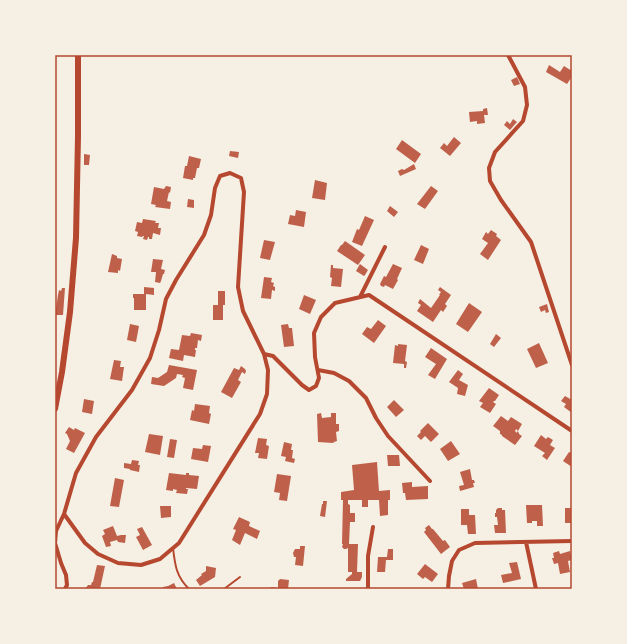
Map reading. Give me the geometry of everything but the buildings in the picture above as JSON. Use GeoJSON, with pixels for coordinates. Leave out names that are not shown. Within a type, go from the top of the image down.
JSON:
{"type":"FeatureCollection","features":[{"type":"Feature","properties":{"kind":"main road"},"geometry":{"type":"LineString","coordinates":[[55,409],[62,372],[70,312],[76,238],[78,55]]}},
{"type":"Feature","properties":{"kind":"street"},"geometry":{"type":"LineString","coordinates":[[508,55],[525,87],[527,105],[523,121],[495,152],[489,168],[490,181],[501,200],[531,242],[572,365]]}},
{"type":"Feature","properties":{"kind":"street"},"geometry":{"type":"LineString","coordinates":[[64,514],[84,543],[98,554],[118,563],[141,565],[160,559],[179,543],[260,414],[267,394],[268,370],[264,354],[243,311],[238,287],[244,192],[241,178],[230,173],[220,176],[214,188],[211,215],[204,236],[176,280],[166,299],[159,330],[150,358],[132,390],[96,437],[76,473],[64,514],[56,531],[55,543],[66,575],[67,585],[65,589]]}},
{"type":"Feature","properties":{"kind":"street"},"geometry":{"type":"LineString","coordinates":[[360,297],[385,247]]}},
{"type":"Feature","properties":{"kind":"street"},"geometry":{"type":"LineString","coordinates":[[264,354],[273,356],[309,390],[316,386],[319,378],[315,357],[314,333],[321,317],[335,304],[369,294],[572,431]]}},
{"type":"Feature","properties":{"kind":"street"},"geometry":{"type":"LineString","coordinates":[[318,370],[334,373],[349,381],[366,398],[376,418],[388,436],[430,481]]}},
{"type":"Feature","properties":{"kind":"street"},"geometry":{"type":"LineString","coordinates":[[368,589],[368,556],[373,527]]}},
{"type":"Feature","properties":{"kind":"street"},"geometry":{"type":"LineString","coordinates":[[448,589],[452,561],[459,550],[475,543],[572,541]]}},
{"type":"Feature","properties":{"kind":"street"},"geometry":{"type":"LineString","coordinates":[[526,542],[536,589]]}},
{"type":"Feature","properties":{"kind":"lane"},"geometry":{"type":"LineString","coordinates":[[173,548],[176,567],[182,582],[188,589]]}},
{"type":"Feature","properties":{"kind":"lane"},"geometry":{"type":"LineString","coordinates":[[224,589],[240,577]]}}]}
